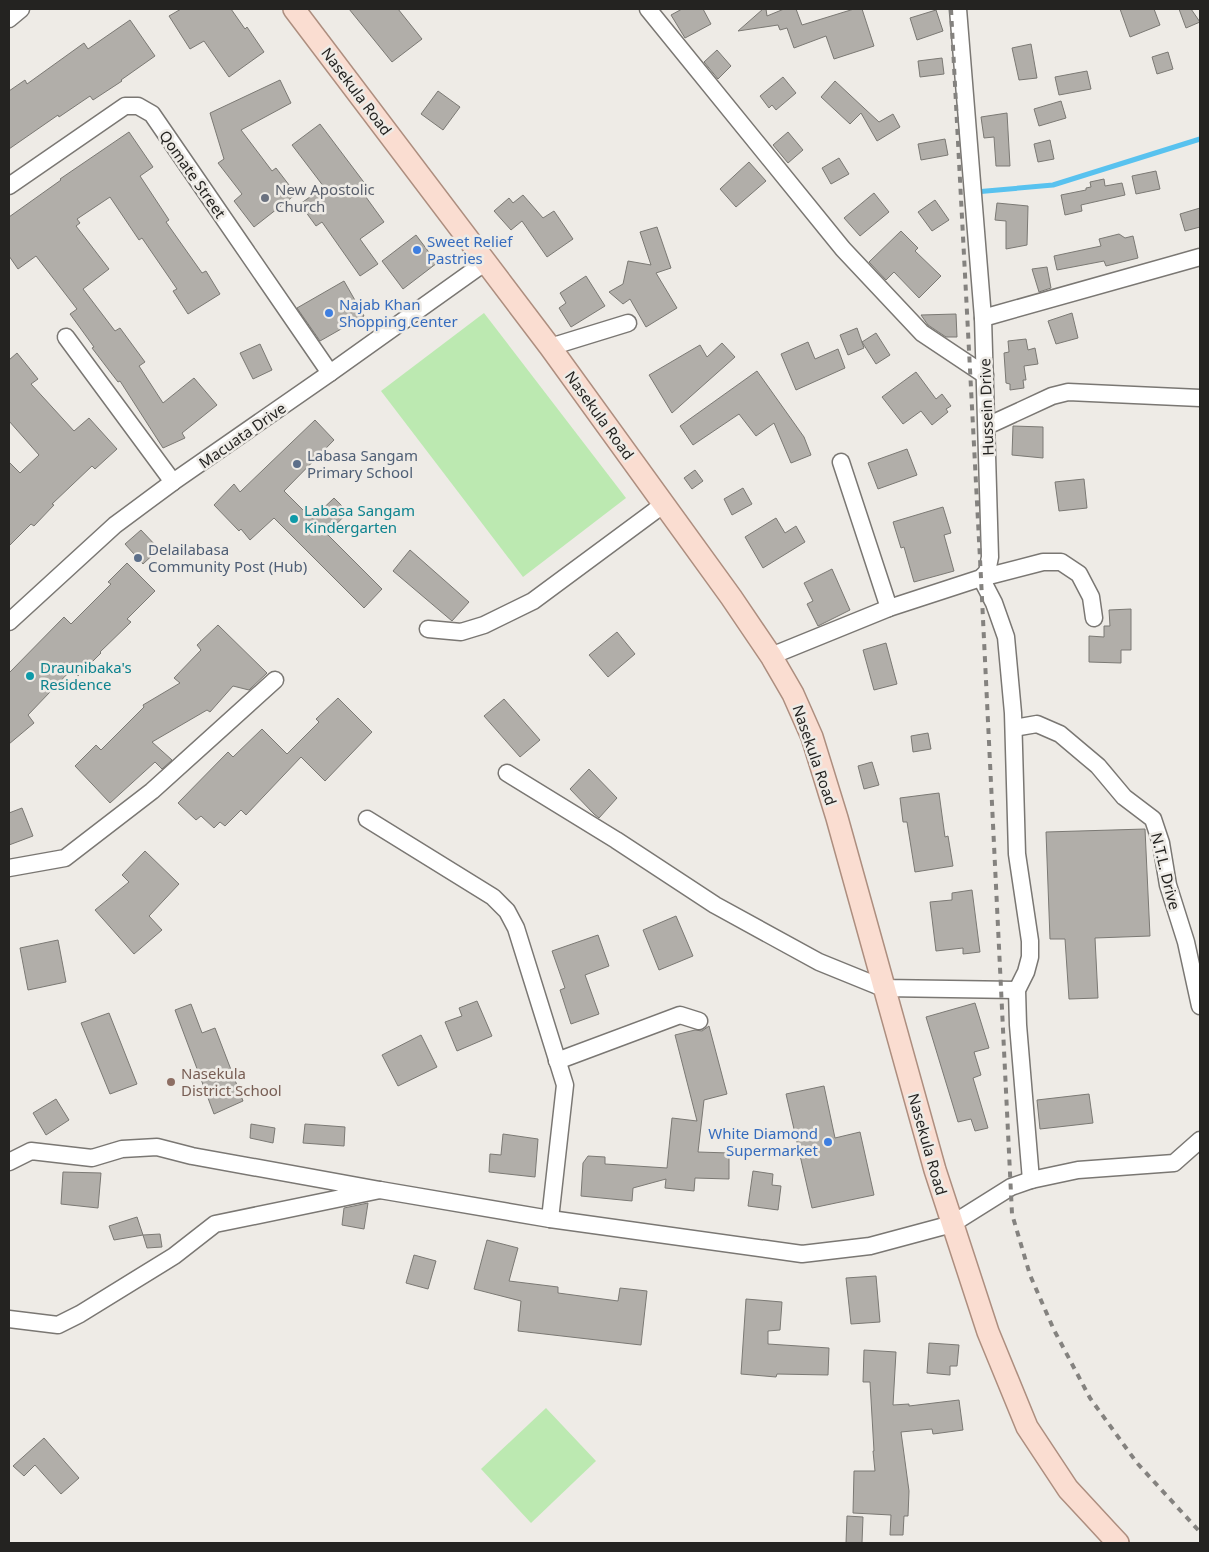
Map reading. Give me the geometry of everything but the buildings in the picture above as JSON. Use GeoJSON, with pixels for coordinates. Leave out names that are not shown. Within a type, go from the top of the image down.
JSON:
{"type":"FeatureCollection","features":[{"type":"Feature","properties":{"kind":"main road","name":"Nasekula Road"},"geometry":{"type":"LineString","coordinates":[[294,9],[550,347],[771,656],[793,694],[812,737],[837,818],[883,988],[952,1224],[988,1332],[1027,1428],[1068,1489],[1118,1543]]}},
{"type":"Feature","properties":{"kind":"street"},"geometry":{"type":"LineString","coordinates":[[9,19],[20,9]]}},
{"type":"Feature","properties":{"kind":"street"},"geometry":{"type":"LineString","coordinates":[[648,9],[843,249],[922,333],[985,375]]}},
{"type":"Feature","properties":{"kind":"street","name":"Hussein Drive"},"geometry":{"type":"LineString","coordinates":[[958,9],[983,318],[990,557],[987,572],[981,578]]}},
{"type":"Feature","properties":{"kind":"street","name":"Qomate Street"},"geometry":{"type":"LineString","coordinates":[[9,186],[124,106],[138,106],[152,114],[330,373]]}},
{"type":"Feature","properties":{"kind":"street"},"geometry":{"type":"LineString","coordinates":[[983,318],[1200,258]]}},
{"type":"Feature","properties":{"kind":"street","name":"Macuata Drive"},"geometry":{"type":"LineString","coordinates":[[9,622],[115,525],[486,261]]}},
{"type":"Feature","properties":{"kind":"street"},"geometry":{"type":"LineString","coordinates":[[550,347],[628,323]]}},
{"type":"Feature","properties":{"kind":"street"},"geometry":{"type":"LineString","coordinates":[[66,337],[173,482]]}},
{"type":"Feature","properties":{"kind":"street"},"geometry":{"type":"LineString","coordinates":[[986,426],[1052,396],[1068,392],[1200,398]]}},
{"type":"Feature","properties":{"kind":"street"},"geometry":{"type":"LineString","coordinates":[[841,462],[890,608]]}},
{"type":"Feature","properties":{"kind":"street"},"geometry":{"type":"LineString","coordinates":[[428,629],[462,632],[484,625],[533,601],[664,504]]}},
{"type":"Feature","properties":{"kind":"street"},"geometry":{"type":"LineString","coordinates":[[771,656],[890,608],[981,578],[1043,562],[1061,562],[1079,574],[1091,597],[1094,618]]}},
{"type":"Feature","properties":{"kind":"street"},"geometry":{"type":"LineString","coordinates":[[981,578],[994,603],[1006,637],[1014,728],[1017,854],[1030,941],[1030,957],[1026,972],[1017,990],[1018,1025],[1031,1180]]}},
{"type":"Feature","properties":{"kind":"street"},"geometry":{"type":"LineString","coordinates":[[9,868],[65,858],[152,790],[275,680]]}},
{"type":"Feature","properties":{"kind":"street","name":"N.T.L. Drive"},"geometry":{"type":"LineString","coordinates":[[1014,728],[1037,724],[1060,734],[1098,766],[1124,797],[1153,819],[1161,843],[1168,885],[1186,942],[1200,1006]]}},
{"type":"Feature","properties":{"kind":"street"},"geometry":{"type":"LineString","coordinates":[[507,774],[616,840],[715,905],[819,962],[883,988],[1017,990]]}},
{"type":"Feature","properties":{"kind":"street"},"geometry":{"type":"LineString","coordinates":[[367,819],[492,897],[507,911],[516,928],[564,1085],[550,1219]]}},
{"type":"Feature","properties":{"kind":"street"},"geometry":{"type":"LineString","coordinates":[[557,1061],[680,1015],[699,1021]]}},
{"type":"Feature","properties":{"kind":"street"},"geometry":{"type":"LineString","coordinates":[[9,1162],[31,1151],[92,1158],[122,1149],[158,1148],[192,1156],[550,1219],[802,1254],[870,1246],[952,1224],[1010,1187],[1031,1180],[1078,1170],[1174,1163],[1200,1140]]}},
{"type":"Feature","properties":{"kind":"street"},"geometry":{"type":"LineString","coordinates":[[9,1319],[58,1325],[80,1314],[174,1256],[214,1224],[380,1190]]}},
{"type":"Feature","properties":{"kind":"green space"},"geometry":{"type":"Polygon","coordinates":[[[484,313],[626,498],[523,577],[381,391],[484,313]]]}},
{"type":"Feature","properties":{"kind":"green space"},"geometry":{"type":"Polygon","coordinates":[[[546,1408],[596,1461],[531,1523],[481,1469],[546,1408]]]}},
{"type":"Feature","properties":{"kind":"waterway"},"geometry":{"type":"LineString","coordinates":[[975,192],[1053,185],[1200,139]]}},
{"type":"Feature","properties":{"kind":"railway"},"geometry":{"type":"LineString","coordinates":[[951,9],[1012,1214],[1030,1275],[1054,1330],[1090,1398],[1137,1463],[1200,1532]]}},
{"type":"Feature","properties":{"kind":"place","name":"New Apostolic Church"},"geometry":{"type":"Point","coordinates":[265,198]}},
{"type":"Feature","properties":{"kind":"place","name":"Sweet Relief Pastries"},"geometry":{"type":"Point","coordinates":[417,250]}},
{"type":"Feature","properties":{"kind":"place","name":"Najab Khan Shopping Center"},"geometry":{"type":"Point","coordinates":[329,313]}},
{"type":"Feature","properties":{"kind":"place","name":"Labasa Sangam Primary School"},"geometry":{"type":"Point","coordinates":[297,464]}},
{"type":"Feature","properties":{"kind":"place","name":"Labasa Sangam Kindergarten"},"geometry":{"type":"Point","coordinates":[294,519]}},
{"type":"Feature","properties":{"kind":"place","name":"Delailabasa Community Post (Hub)"},"geometry":{"type":"Point","coordinates":[138,558]}},
{"type":"Feature","properties":{"kind":"place","name":"Draunibaka's Residence"},"geometry":{"type":"Point","coordinates":[30,676]}},
{"type":"Feature","properties":{"kind":"place","name":"Nasekula District School"},"geometry":{"type":"Point","coordinates":[171,1082]}},
{"type":"Feature","properties":{"kind":"place","name":"White Diamond Supermarket"},"geometry":{"type":"Point","coordinates":[828,1142]}}]}
